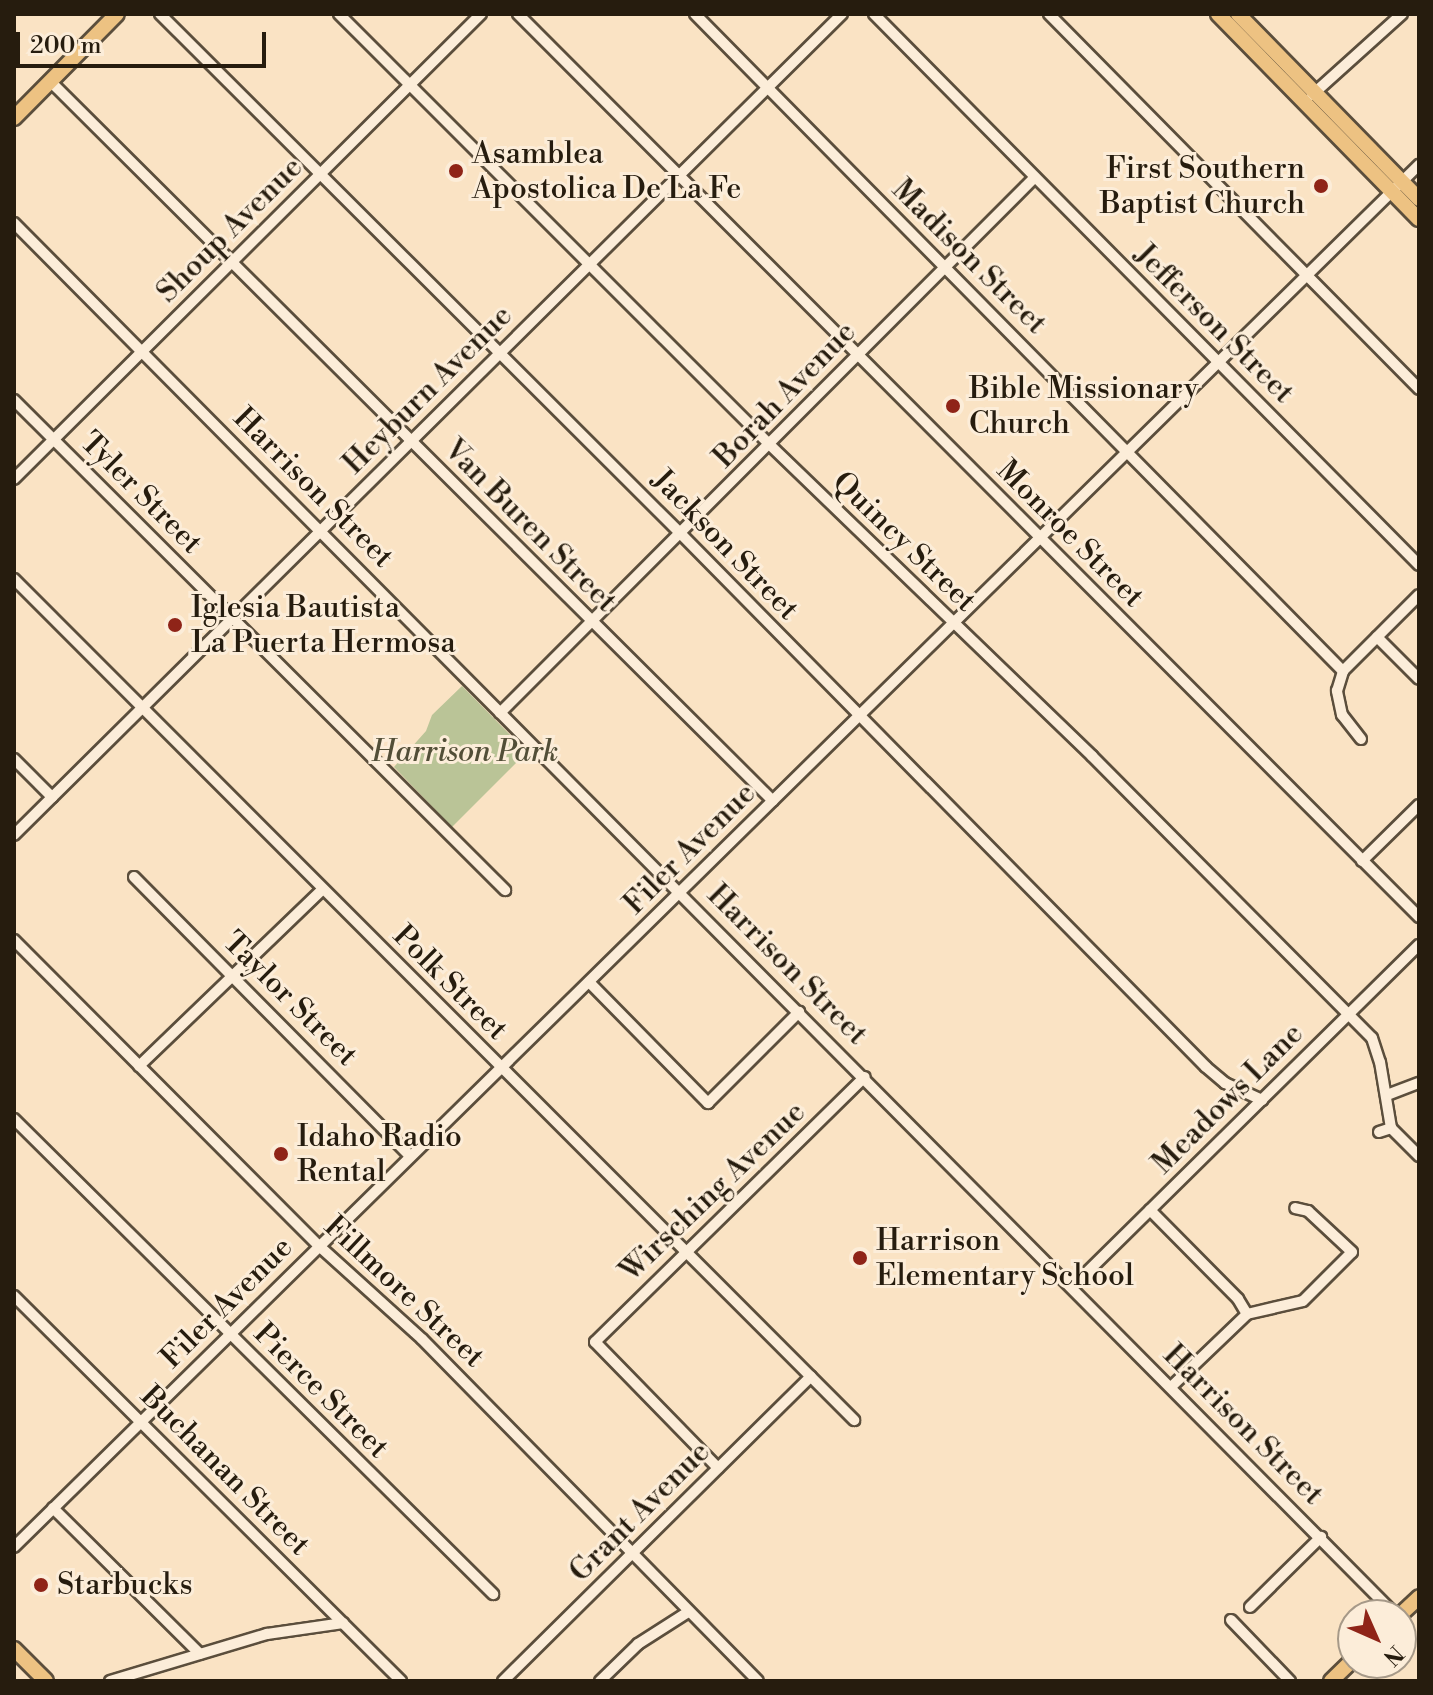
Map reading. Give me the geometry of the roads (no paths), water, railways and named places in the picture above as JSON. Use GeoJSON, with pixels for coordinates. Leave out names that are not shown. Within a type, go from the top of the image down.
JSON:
{"type":"FeatureCollection","features":[{"type":"Feature","properties":{"kind":"main road"},"geometry":{"type":"LineString","coordinates":[[14,118],[117,14]]}},
{"type":"Feature","properties":{"kind":"main road"},"geometry":{"type":"LineString","coordinates":[[1218,14],[1310,97],[1397,185],[1419,219]]}},
{"type":"Feature","properties":{"kind":"main road"},"geometry":{"type":"LineString","coordinates":[[1238,14],[1310,97]]}},
{"type":"Feature","properties":{"kind":"main road"},"geometry":{"type":"LineString","coordinates":[[1397,185],[1419,199]]}},
{"type":"Feature","properties":{"kind":"main road"},"geometry":{"type":"LineString","coordinates":[[14,1649],[46,1681]]}},
{"type":"Feature","properties":{"kind":"street","name":"Jackson Street"},"geometry":{"type":"LineString","coordinates":[[160,14],[501,352],[1206,1067],[1225,1083],[1262,1100]]}},
{"type":"Feature","properties":{"kind":"street","name":"Quincy Street"},"geometry":{"type":"LineString","coordinates":[[339,14],[770,445],[1092,756],[1372,1038],[1387,1095],[1391,1128]]}},
{"type":"Feature","properties":{"kind":"street","name":"Shoup Avenue"},"geometry":{"type":"LineString","coordinates":[[14,479],[481,14]]}},
{"type":"Feature","properties":{"kind":"street","name":"Monroe Street"},"geometry":{"type":"LineString","coordinates":[[518,14],[1419,917]]}},
{"type":"Feature","properties":{"kind":"street","name":"Madison Street"},"geometry":{"type":"LineString","coordinates":[[695,14],[1343,671]]}},
{"type":"Feature","properties":{"kind":"street","name":"Heyburn Avenue"},"geometry":{"type":"LineString","coordinates":[[14,835],[842,14]]}},
{"type":"Feature","properties":{"kind":"street","name":"Jefferson Street"},"geometry":{"type":"LineString","coordinates":[[874,14],[1419,565]]}},
{"type":"Feature","properties":{"kind":"street"},"geometry":{"type":"LineString","coordinates":[[1049,14],[1419,389]]}},
{"type":"Feature","properties":{"kind":"street"},"geometry":{"type":"LineString","coordinates":[[1310,97],[1402,14]]}},
{"type":"Feature","properties":{"kind":"street","name":"Van Buren Street"},"geometry":{"type":"LineString","coordinates":[[50,81],[773,801]]}},
{"type":"Feature","properties":{"kind":"street","name":"Filer Avenue"},"geometry":{"type":"LineString","coordinates":[[14,1547],[318,1245],[681,893],[1216,361],[1419,165]]}},
{"type":"Feature","properties":{"kind":"street","name":"Borah Avenue"},"geometry":{"type":"LineString","coordinates":[[500,713],[1035,177]]}},
{"type":"Feature","properties":{"kind":"street","name":"Harrison Street"},"geometry":{"type":"LineString","coordinates":[[14,223],[1382,1599]]}},
{"type":"Feature","properties":{"kind":"street","name":"Tyler Street"},"geometry":{"type":"LineString","coordinates":[[14,400],[505,890]]}},
{"type":"Feature","properties":{"kind":"street","name":"Polk Street"},"geometry":{"type":"LineString","coordinates":[[14,579],[854,1420]]}},
{"type":"Feature","properties":{"kind":"street"},"geometry":{"type":"LineString","coordinates":[[1361,739],[1342,715],[1337,691],[1343,671],[1419,595]]}},
{"type":"Feature","properties":{"kind":"street"},"geometry":{"type":"LineString","coordinates":[[1377,637],[1419,679]]}},
{"type":"Feature","properties":{"kind":"street"},"geometry":{"type":"LineString","coordinates":[[14,759],[52,797]]}},
{"type":"Feature","properties":{"kind":"street"},"geometry":{"type":"LineString","coordinates":[[1362,861],[1419,805]]}},
{"type":"Feature","properties":{"kind":"street","name":"Taylor Street"},"geometry":{"type":"LineString","coordinates":[[134,877],[410,1156]]}},
{"type":"Feature","properties":{"kind":"street"},"geometry":{"type":"LineString","coordinates":[[139,1066],[323,889]]}},
{"type":"Feature","properties":{"kind":"street","name":"Fillmore Street"},"geometry":{"type":"LineString","coordinates":[[14,940],[318,1245],[422,1339],[758,1681]]}},
{"type":"Feature","properties":{"kind":"street","name":"Meadows Lane"},"geometry":{"type":"LineString","coordinates":[[1072,1287],[1419,945]]}},
{"type":"Feature","properties":{"kind":"street"},"geometry":{"type":"LineString","coordinates":[[589,982],[708,1103],[799,1012]]}},
{"type":"Feature","properties":{"kind":"street","name":"Wirsching Avenue"},"geometry":{"type":"LineString","coordinates":[[718,1468],[595,1342],[865,1077]]}},
{"type":"Feature","properties":{"kind":"street"},"geometry":{"type":"LineString","coordinates":[[1387,1095],[1419,1083]]}},
{"type":"Feature","properties":{"kind":"street","name":"Pierce Street"},"geometry":{"type":"LineString","coordinates":[[14,1119],[493,1594]]}},
{"type":"Feature","properties":{"kind":"street"},"geometry":{"type":"LineString","coordinates":[[1379,1132],[1391,1128],[1419,1156]]}},
{"type":"Feature","properties":{"kind":"street"},"geometry":{"type":"LineString","coordinates":[[1171,1387],[1247,1314],[1303,1301],[1352,1252],[1308,1211],[1295,1208]]}},
{"type":"Feature","properties":{"kind":"street"},"geometry":{"type":"LineString","coordinates":[[1150,1210],[1238,1299],[1247,1314]]}},
{"type":"Feature","properties":{"kind":"street","name":"Buchanan Street"},"geometry":{"type":"LineString","coordinates":[[14,1296],[401,1681]]}},
{"type":"Feature","properties":{"kind":"street","name":"Grant Avenue"},"geometry":{"type":"LineString","coordinates":[[503,1681],[811,1376]]}},
{"type":"Feature","properties":{"kind":"street"},"geometry":{"type":"LineString","coordinates":[[53,1508],[200,1654]]}},
{"type":"Feature","properties":{"kind":"street","name":"Harrison Street"},"geometry":{"type":"LineString","coordinates":[[1250,1607],[1321,1537]]}},
{"type":"Feature","properties":{"kind":"street"},"geometry":{"type":"LineString","coordinates":[[600,1681],[638,1644],[688,1612]]}},
{"type":"Feature","properties":{"kind":"street"},"geometry":{"type":"LineString","coordinates":[[1231,1620],[1290,1681]]}},
{"type":"Feature","properties":{"kind":"street"},"geometry":{"type":"LineString","coordinates":[[110,1681],[267,1634],[343,1623]]}},
{"type":"Feature","properties":{"kind":"place","name":"Asamblea Apostolica De La Fe"},"geometry":{"type":"Point","coordinates":[456,171]}},
{"type":"Feature","properties":{"kind":"place","name":"First Southern Baptist Church"},"geometry":{"type":"Point","coordinates":[1321,186]}},
{"type":"Feature","properties":{"kind":"place","name":"Bible Missionary Church"},"geometry":{"type":"Point","coordinates":[953,406]}},
{"type":"Feature","properties":{"kind":"place","name":"Iglesia Bautista La Puerta Hermosa"},"geometry":{"type":"Point","coordinates":[175,625]}},
{"type":"Feature","properties":{"kind":"place","name":"Idaho Radio Rental"},"geometry":{"type":"Point","coordinates":[281,1154]}},
{"type":"Feature","properties":{"kind":"place","name":"Harrison Elementary School"},"geometry":{"type":"Point","coordinates":[860,1258]}},
{"type":"Feature","properties":{"kind":"place","name":"Starbucks"},"geometry":{"type":"Point","coordinates":[41,1585]}},
{"type":"Feature","properties":{"kind":"park label","name":"Harrison Park"},"geometry":{"type":"Point","coordinates":[465,752]}}]}
